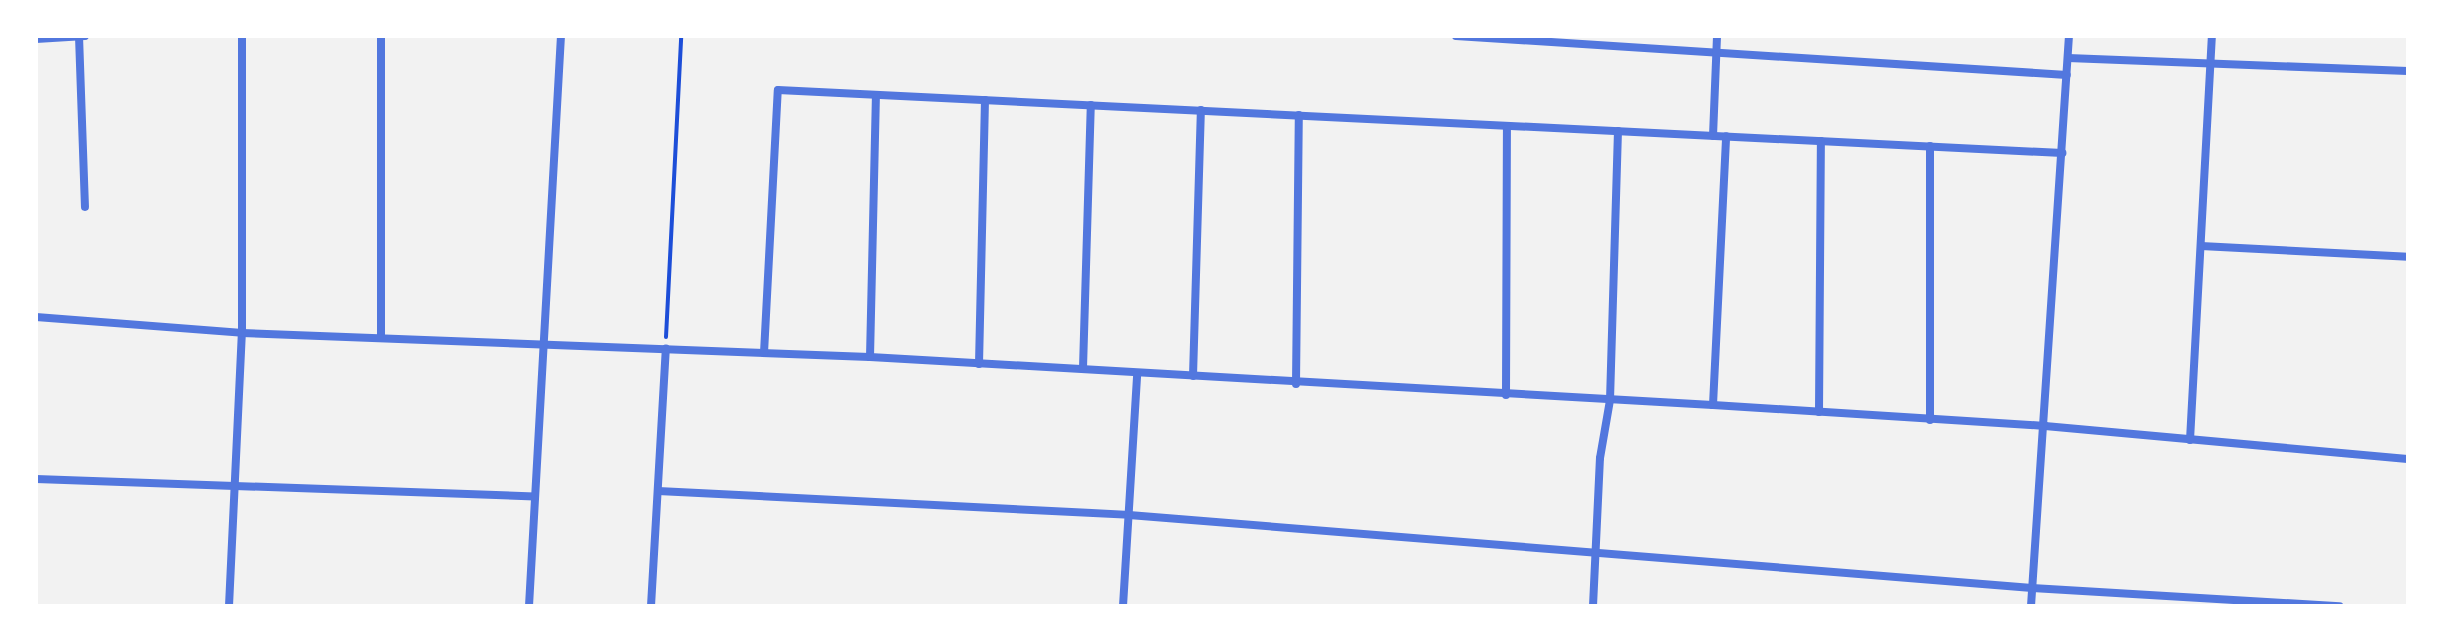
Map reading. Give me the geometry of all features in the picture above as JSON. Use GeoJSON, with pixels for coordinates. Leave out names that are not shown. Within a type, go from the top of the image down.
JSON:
{"type":"FeatureCollection","features":[{"type":"Feature","properties":{"kind":"street"},"geometry":{"type":"LineString","coordinates":[[79,36],[85,207]]}},
{"type":"Feature","properties":{"kind":"street"},"geometry":{"type":"LineString","coordinates":[[36,39],[85,36]]}},
{"type":"Feature","properties":{"kind":"street"},"geometry":{"type":"LineString","coordinates":[[229,606],[242,333],[242,36]]}},
{"type":"Feature","properties":{"kind":"street"},"geometry":{"type":"LineString","coordinates":[[381,36],[381,338]]}},
{"type":"Feature","properties":{"kind":"street"},"geometry":{"type":"LineString","coordinates":[[529,606],[561,36]]}},
{"type":"Feature","properties":{"kind":"street"},"geometry":{"type":"LineString","coordinates":[[1456,36],[2067,75]]}},
{"type":"Feature","properties":{"kind":"street"},"geometry":{"type":"LineString","coordinates":[[1713,136],[1717,36]]}},
{"type":"Feature","properties":{"kind":"street"},"geometry":{"type":"LineString","coordinates":[[2031,606],[2069,36]]}},
{"type":"Feature","properties":{"kind":"street"},"geometry":{"type":"LineString","coordinates":[[2190,440],[2212,36]]}},
{"type":"Feature","properties":{"kind":"street"},"geometry":{"type":"LineString","coordinates":[[2068,58],[2408,71]]}},
{"type":"Feature","properties":{"kind":"street"},"geometry":{"type":"LineString","coordinates":[[764,353],[778,90],[2062,153]]}},
{"type":"Feature","properties":{"kind":"street"},"geometry":{"type":"LineString","coordinates":[[870,357],[876,95]]}},
{"type":"Feature","properties":{"kind":"street"},"geometry":{"type":"LineString","coordinates":[[979,364],[985,100]]}},
{"type":"Feature","properties":{"kind":"street"},"geometry":{"type":"LineString","coordinates":[[1083,368],[1091,105]]}},
{"type":"Feature","properties":{"kind":"street"},"geometry":{"type":"LineString","coordinates":[[1193,376],[1201,110]]}},
{"type":"Feature","properties":{"kind":"street"},"geometry":{"type":"LineString","coordinates":[[1296,384],[1299,115]]}},
{"type":"Feature","properties":{"kind":"street"},"geometry":{"type":"LineString","coordinates":[[1506,395],[1507,126]]}},
{"type":"Feature","properties":{"kind":"street"},"geometry":{"type":"LineString","coordinates":[[1593,606],[1600,458],[1610,400],[1618,131]]}},
{"type":"Feature","properties":{"kind":"street"},"geometry":{"type":"LineString","coordinates":[[1713,405],[1726,136]]}},
{"type":"Feature","properties":{"kind":"street"},"geometry":{"type":"LineString","coordinates":[[1819,412],[1821,141]]}},
{"type":"Feature","properties":{"kind":"street"},"geometry":{"type":"LineString","coordinates":[[1930,146],[1930,420]]}},
{"type":"Feature","properties":{"kind":"street"},"geometry":{"type":"LineString","coordinates":[[2201,246],[2408,257]]}},
{"type":"Feature","properties":{"kind":"street"},"geometry":{"type":"LineString","coordinates":[[36,317],[242,333],[870,357],[1083,368],[1137,375],[1713,405],[2045,426],[2408,459]]}},
{"type":"Feature","properties":{"kind":"street"},"geometry":{"type":"LineString","coordinates":[[651,606],[666,348]]}},
{"type":"Feature","properties":{"kind":"street"},"geometry":{"type":"LineString","coordinates":[[1123,606],[1137,375]]}},
{"type":"Feature","properties":{"kind":"street"},"geometry":{"type":"LineString","coordinates":[[36,479],[535,496]]}},
{"type":"Feature","properties":{"kind":"street"},"geometry":{"type":"LineString","coordinates":[[658,491],[1129,515],[1596,549],[2186,602],[2339,606]]}},
{"type":"Feature","properties":{"kind":"path"},"geometry":{"type":"LineString","coordinates":[[666,348],[681,36]]}}]}
